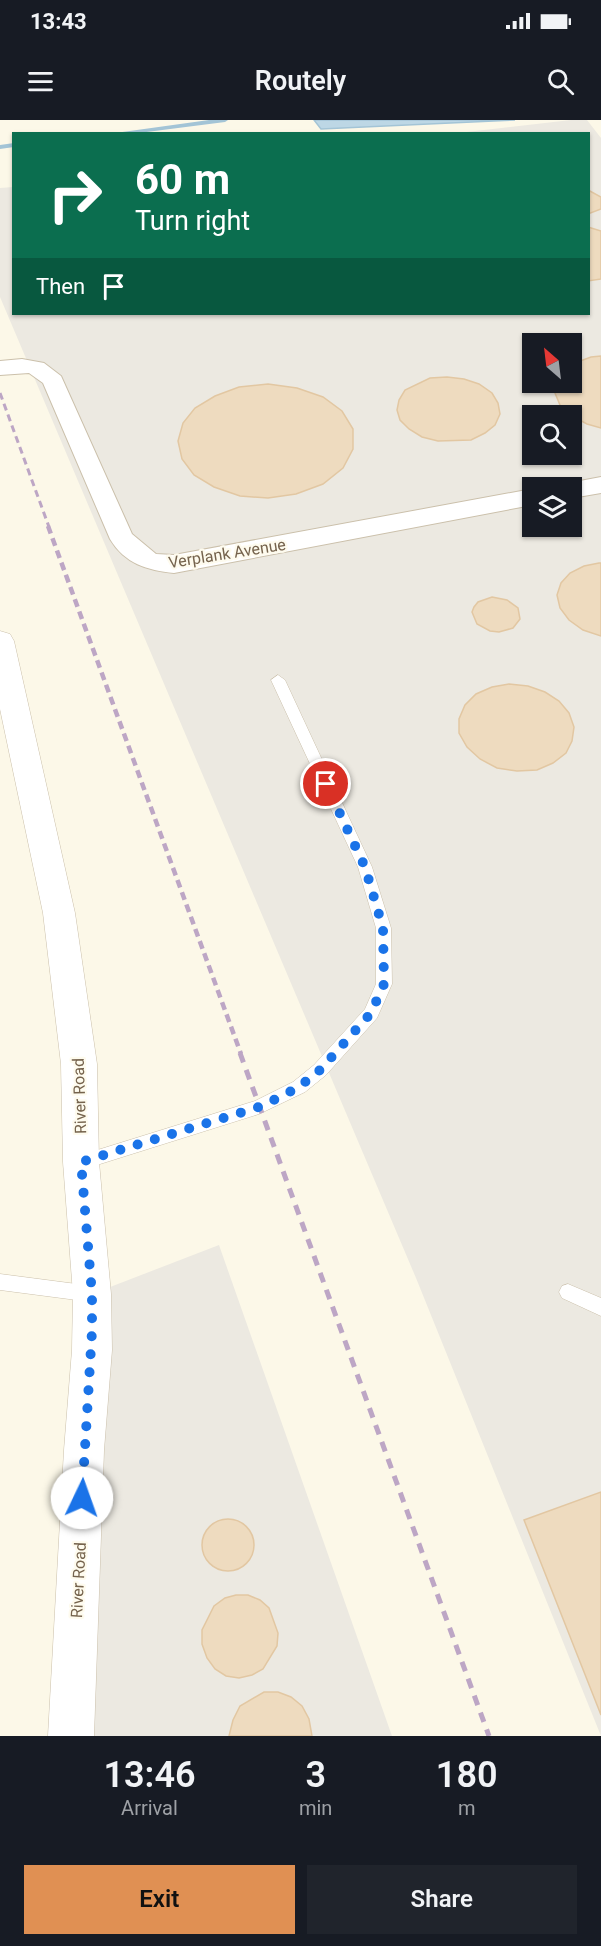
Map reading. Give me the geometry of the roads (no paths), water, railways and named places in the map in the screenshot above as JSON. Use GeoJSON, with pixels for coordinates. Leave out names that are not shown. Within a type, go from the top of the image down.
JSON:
{"type":"FeatureCollection","features":[{"type":"Feature","properties":{"kind":"street","name":"Verplank Avenue"},"geometry":{"type":"LineString","coordinates":[[0,368],[26,365],[46,371],[53,381],[122,539],[150,562],[174,564],[522,499]]}},
{"type":"Feature","properties":{"kind":"street"},"geometry":{"type":"LineString","coordinates":[[582,488],[601,485]]}},
{"type":"Feature","properties":{"kind":"street","name":"River Road"},"geometry":{"type":"LineString","coordinates":[[0,641],[59,913],[79,1064],[81,1162],[92,1294],[92,1350],[84,1450],[71,1736]]}},
{"type":"Feature","properties":{"kind":"lane"},"geometry":{"type":"LineString","coordinates":[[81,1162],[259,1107],[299,1087],[320,1070],[371,1013],[384,984],[383,928],[365,867],[278,680]]}},
{"type":"Feature","properties":{"kind":"lane"},"geometry":{"type":"LineString","coordinates":[[0,1282],[92,1294]]}},
{"type":"Feature","properties":{"kind":"lane"},"geometry":{"type":"LineString","coordinates":[[568,1292],[601,1307]]}},
{"type":"Feature","properties":{"kind":"water"},"geometry":{"type":"Polygon","coordinates":[[[314,120],[515,120],[321,129],[314,120]]]}},
{"type":"Feature","properties":{"kind":"waterway"},"geometry":{"type":"LineString","coordinates":[[127,132],[225,120]]}},
{"type":"Feature","properties":{"kind":"waterway"},"geometry":{"type":"LineString","coordinates":[[0,147],[12,145]]}},
{"type":"Feature","properties":{"kind":"railway"},"geometry":{"type":"LineString","coordinates":[[0,393],[49,527]]}},
{"type":"Feature","properties":{"kind":"railway"},"geometry":{"type":"LineString","coordinates":[[48,526],[241,1054]]}},
{"type":"Feature","properties":{"kind":"railway"},"geometry":{"type":"LineString","coordinates":[[240,1053],[489,1736]]}}]}
